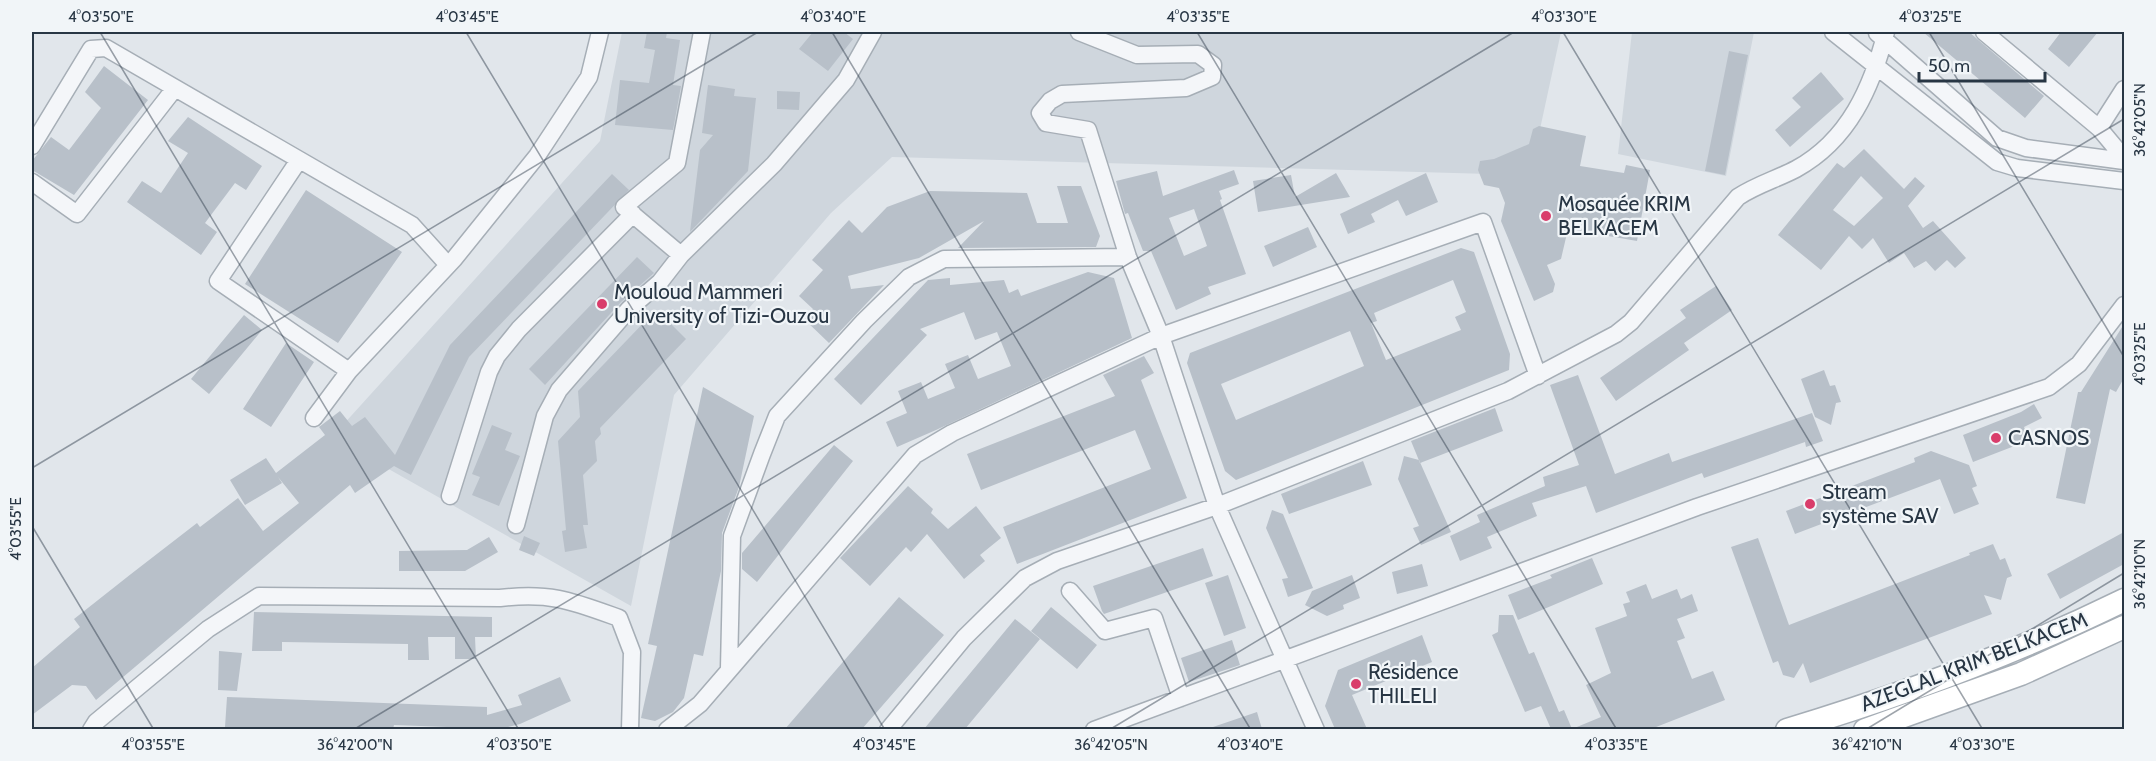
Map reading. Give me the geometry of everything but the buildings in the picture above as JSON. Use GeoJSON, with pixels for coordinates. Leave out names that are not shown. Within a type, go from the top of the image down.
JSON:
{"type":"FeatureCollection","features":[{"type":"Feature","properties":{"kind":"main road","name":"AZEGLAL KRIM BELKACEM"},"geometry":{"type":"LineString","coordinates":[[1787,729],[1949,676],[2047,638],[2124,600]]}},
{"type":"Feature","properties":{"kind":"main road"},"geometry":{"type":"LineString","coordinates":[[1865,729],[1930,709],[2021,674],[2124,627]]}},
{"type":"Feature","properties":{"kind":"street"},"geometry":{"type":"LineString","coordinates":[[314,418],[348,370],[448,265],[537,156],[589,77],[600,32]]}},
{"type":"Feature","properties":{"kind":"street"},"geometry":{"type":"LineString","coordinates":[[681,255],[624,207],[677,164],[702,32]]}},
{"type":"Feature","properties":{"kind":"street"},"geometry":{"type":"LineString","coordinates":[[516,525],[545,416],[559,390],[629,309],[660,282],[681,255],[774,164],[846,80],[873,32]]}},
{"type":"Feature","properties":{"kind":"street"},"geometry":{"type":"LineString","coordinates":[[1079,32],[1137,54],[1198,54],[1213,65],[1212,77],[1186,88],[1062,94],[1050,101],[1040,113],[1046,123],[1088,130],[1128,257],[1161,336],[1217,506],[1316,729]]}},
{"type":"Feature","properties":{"kind":"street"},"geometry":{"type":"LineString","coordinates":[[1833,32],[1997,162],[2017,168],[2124,181]]}},
{"type":"Feature","properties":{"kind":"street"},"geometry":{"type":"LineString","coordinates":[[1984,32],[2099,128],[2124,159]]}},
{"type":"Feature","properties":{"kind":"street"},"geometry":{"type":"LineString","coordinates":[[888,729],[964,638],[1025,578],[1057,561],[1217,506],[1508,391],[1616,334],[1631,322],[1738,197],[1753,187],[1794,170],[1828,146],[1857,110],[1875,66],[1882,34],[1997,138],[2026,148],[2124,159]]}},
{"type":"Feature","properties":{"kind":"street"},"geometry":{"type":"LineString","coordinates":[[32,146],[91,48],[106,48],[412,225],[448,265]]}},
{"type":"Feature","properties":{"kind":"street"},"geometry":{"type":"LineString","coordinates":[[32,182],[77,213],[175,88]]}},
{"type":"Feature","properties":{"kind":"street"},"geometry":{"type":"LineString","coordinates":[[2099,128],[2124,89]]}},
{"type":"Feature","properties":{"kind":"street"},"geometry":{"type":"LineString","coordinates":[[299,160],[218,281],[348,370]]}},
{"type":"Feature","properties":{"kind":"street"},"geometry":{"type":"LineString","coordinates":[[450,495],[489,372],[496,357],[519,329],[633,214]]}},
{"type":"Feature","properties":{"kind":"street"},"geometry":{"type":"LineString","coordinates":[[667,729],[700,704],[915,456],[952,433],[1161,336],[1483,222],[1538,376]]}},
{"type":"Feature","properties":{"kind":"street"},"geometry":{"type":"LineString","coordinates":[[729,668],[732,536],[773,425],[777,416],[864,321],[909,277],[944,259],[1128,257]]}},
{"type":"Feature","properties":{"kind":"street"},"geometry":{"type":"LineString","coordinates":[[1094,729],[1287,660],[1697,507],[2049,387],[2079,364],[2124,305]]}},
{"type":"Feature","properties":{"kind":"street"},"geometry":{"type":"LineString","coordinates":[[1070,591],[1105,631],[1154,618],[1181,698]]}},
{"type":"Feature","properties":{"kind":"street"},"geometry":{"type":"LineString","coordinates":[[91,729],[96,722],[208,629],[259,596],[500,598],[532,594],[568,600],[619,618],[632,652],[630,729]]}},
{"type":"Feature","properties":{"kind":"shaded area","name":"Mouloud Mammeri University of Tizi-Ouzou"},"geometry":{"type":"Polygon","coordinates":[[[622,32],[1561,32],[1537,143],[1489,174],[892,157],[831,213],[674,395],[631,606],[332,437],[600,141],[622,32]]]}},
{"type":"Feature","properties":{"kind":"shaded area"},"geometry":{"type":"Polygon","coordinates":[[[1632,32],[1754,32],[1726,176],[1618,154],[1632,32]]]}},
{"type":"Feature","properties":{"kind":"place","name":"Mosquée KRIM BELKACEM"},"geometry":{"type":"Point","coordinates":[1546,216]}},
{"type":"Feature","properties":{"kind":"place","name":"Mouloud Mammeri University of Tizi-Ouzou"},"geometry":{"type":"Point","coordinates":[602,304]}},
{"type":"Feature","properties":{"kind":"place","name":"CASNOS"},"geometry":{"type":"Point","coordinates":[1996,438]}},
{"type":"Feature","properties":{"kind":"place","name":"Stream système SAV"},"geometry":{"type":"Point","coordinates":[1810,504]}},
{"type":"Feature","properties":{"kind":"place","name":"Résidence THILELI"},"geometry":{"type":"Point","coordinates":[1356,684]}}]}
